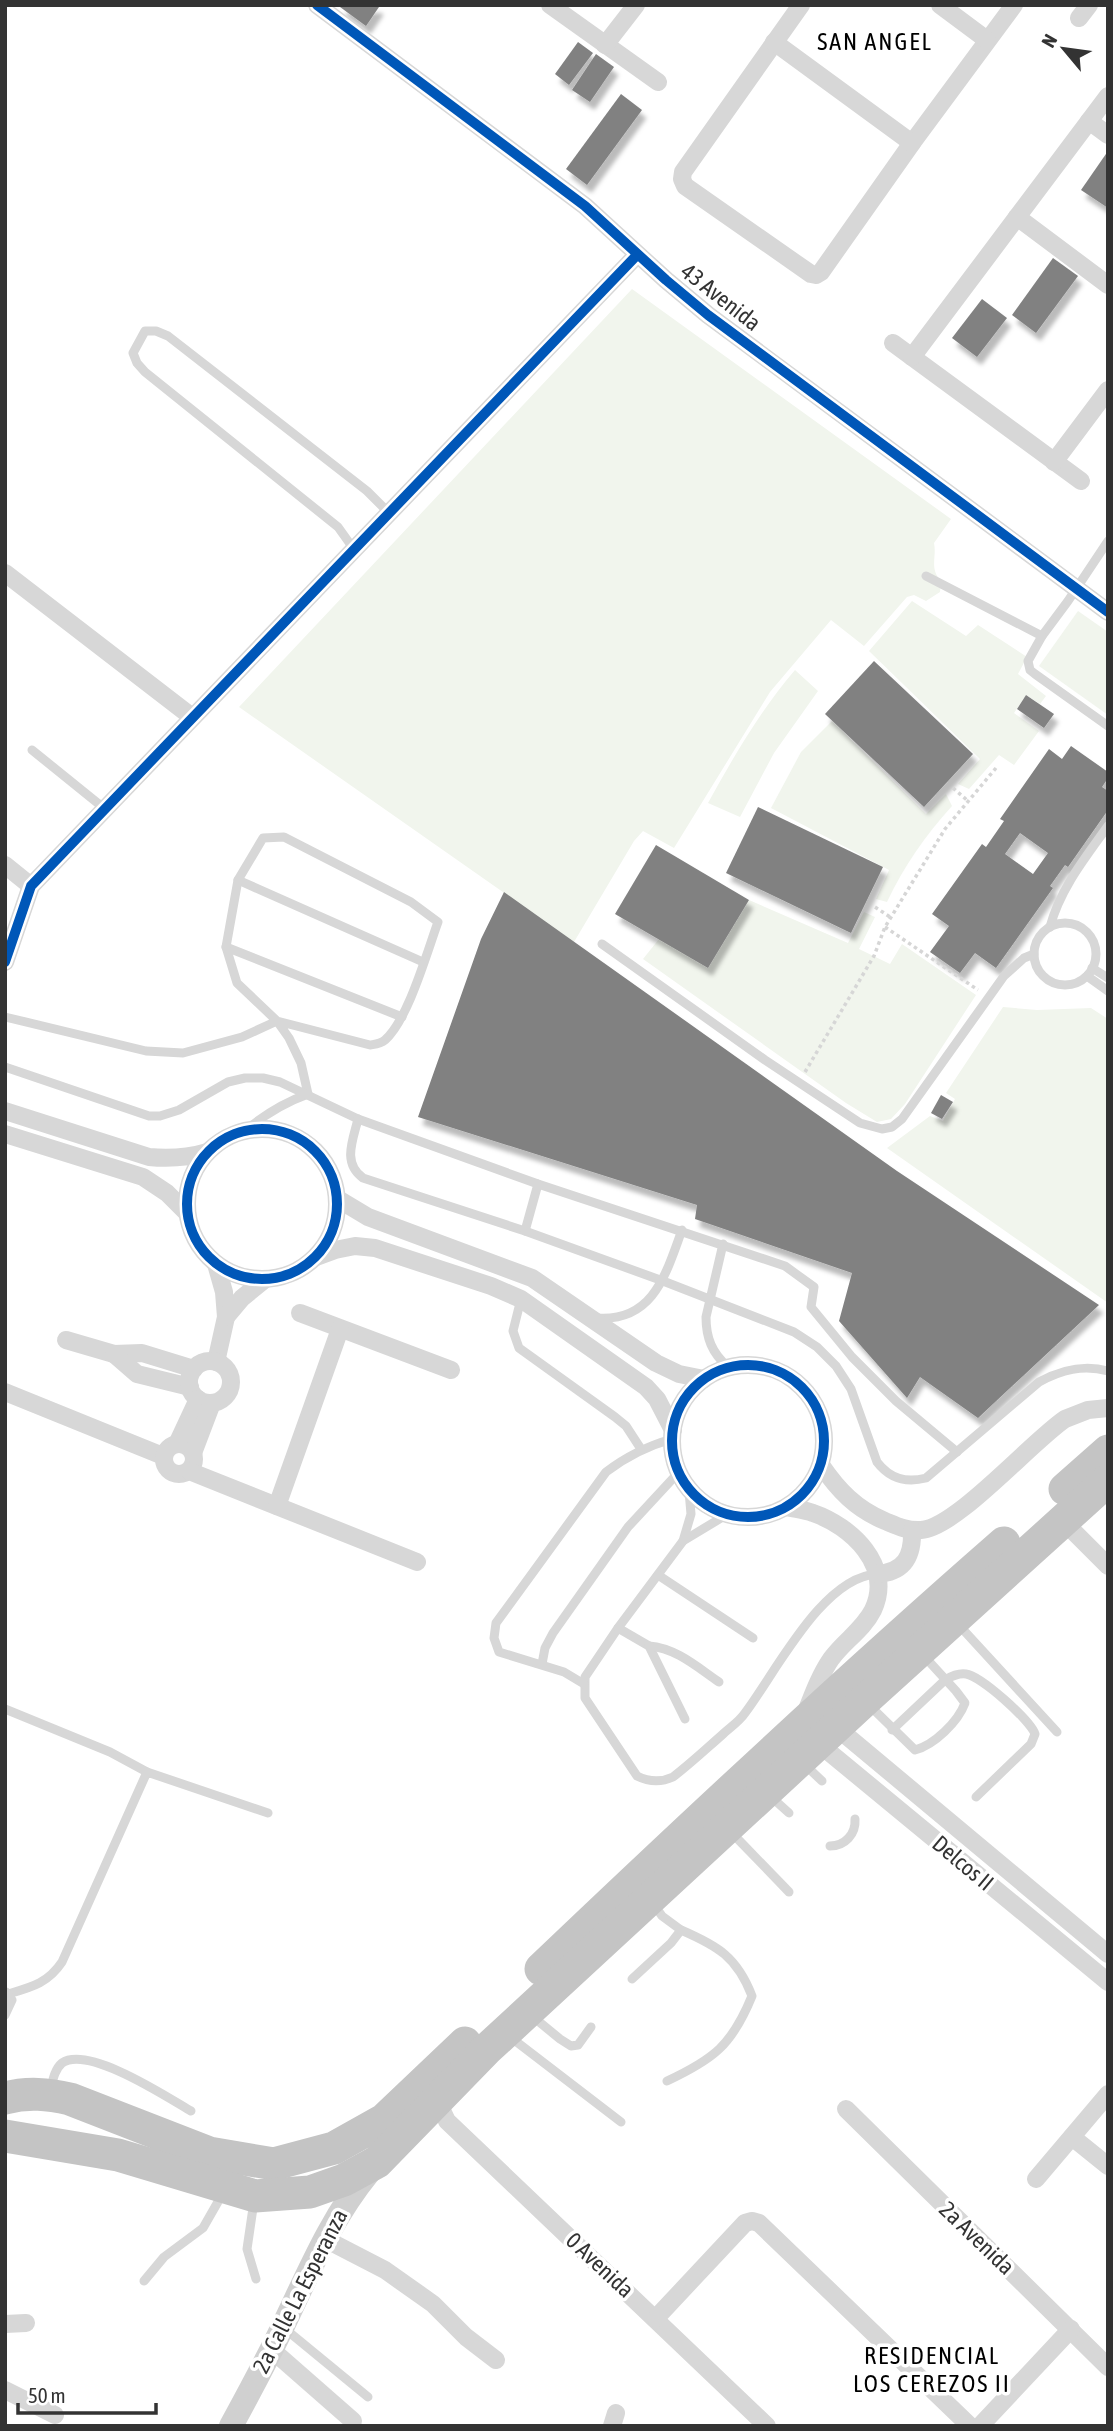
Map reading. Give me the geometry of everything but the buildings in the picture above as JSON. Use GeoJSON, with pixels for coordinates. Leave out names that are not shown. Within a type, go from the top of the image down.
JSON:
{"type":"FeatureCollection","features":[{"type":"Feature","properties":{"kind":"highway"},"geometry":{"type":"LineString","coordinates":[[1108,1451],[869,1662],[816,1747],[777,1802],[728,1828],[517,2022],[377,2162],[344,2180],[310,2192],[240,2192],[118,2155],[7,2135],[7,2095],[49,2094],[70,2099],[209,2153],[274,2164],[334,2148],[384,2120],[675,1841],[816,1747],[864,1700],[1108,1480]]}},
{"type":"Feature","properties":{"kind":"highway"},"geometry":{"type":"LineString","coordinates":[[41,2140],[49,2134],[53,2123],[54,2113],[49,2094]]}},
{"type":"Feature","properties":{"kind":"street"},"geometry":{"type":"LineString","coordinates":[[550,5],[658,82]]}},
{"type":"Feature","properties":{"kind":"street"},"geometry":{"type":"LineString","coordinates":[[605,45],[636,5]]}},
{"type":"Feature","properties":{"kind":"street"},"geometry":{"type":"LineString","coordinates":[[801,5],[683,172],[682,179],[685,186],[816,275],[821,272],[1014,5]]}},
{"type":"Feature","properties":{"kind":"street"},"geometry":{"type":"LineString","coordinates":[[940,5],[987,40]]}},
{"type":"Feature","properties":{"kind":"street","name":"43 Avenida"},"geometry":{"type":"LineString","coordinates":[[322,7],[585,206],[618,234],[637,255],[708,315],[1108,612]]}},
{"type":"Feature","properties":{"kind":"street"},"geometry":{"type":"LineString","coordinates":[[774,42],[912,143]]}},
{"type":"Feature","properties":{"kind":"street"},"geometry":{"type":"LineString","coordinates":[[912,357],[1108,96]]}},
{"type":"Feature","properties":{"kind":"street"},"geometry":{"type":"LineString","coordinates":[[1089,121],[1108,135]]}},
{"type":"Feature","properties":{"kind":"street"},"geometry":{"type":"LineString","coordinates":[[1017,217],[1108,285]]}},
{"type":"Feature","properties":{"kind":"street"},"geometry":{"type":"LineString","coordinates":[[5,962],[31,886],[637,255]]}},
{"type":"Feature","properties":{"kind":"street"},"geometry":{"type":"LineString","coordinates":[[893,343],[1081,481]]}},
{"type":"Feature","properties":{"kind":"street"},"geometry":{"type":"LineString","coordinates":[[1054,462],[1108,390]]}},
{"type":"Feature","properties":{"kind":"street"},"geometry":{"type":"LineString","coordinates":[[5,573],[192,717]]}},
{"type":"Feature","properties":{"kind":"street"},"geometry":{"type":"LineString","coordinates":[[5,864],[31,886]]}},
{"type":"Feature","properties":{"kind":"street"},"geometry":{"type":"LineString","coordinates":[[5,1111],[149,1157],[169,1159],[207,1152],[231,1135],[245,1131],[260,1128],[288,1132],[313,1147],[331,1170],[338,1199],[333,1230],[316,1257]]}},
{"type":"Feature","properties":{"kind":"street"},"geometry":{"type":"LineString","coordinates":[[5,1134],[143,1177],[167,1193],[187,1213]]}},
{"type":"Feature","properties":{"kind":"street"},"geometry":{"type":"LineString","coordinates":[[207,1152],[195,1170],[188,1191],[187,1213],[196,1242],[216,1264],[239,1277],[264,1280],[292,1274],[316,1257],[345,1248],[375,1248],[491,1286],[521,1299],[646,1387],[662,1407],[672,1434]]}},
{"type":"Feature","properties":{"kind":"street"},"geometry":{"type":"LineString","coordinates":[[338,1199],[368,1217],[532,1278],[656,1363],[679,1374],[704,1379]]}},
{"type":"Feature","properties":{"kind":"street"},"geometry":{"type":"LineString","coordinates":[[216,1264],[224,1292],[226,1317],[216,1362]]}},
{"type":"Feature","properties":{"kind":"street"},"geometry":{"type":"LineString","coordinates":[[226,1317],[242,1298],[264,1280]]}},
{"type":"Feature","properties":{"kind":"street"},"geometry":{"type":"LineString","coordinates":[[300,1313],[451,1370]]}},
{"type":"Feature","properties":{"kind":"street"},"geometry":{"type":"LineString","coordinates":[[277,1506],[340,1329]]}},
{"type":"Feature","properties":{"kind":"street"},"geometry":{"type":"LineString","coordinates":[[5,1392],[178,1451],[194,1463],[189,1471],[180,1475],[170,1473],[164,1465],[178,1451],[198,1390],[208,1362],[216,1362],[228,1371],[231,1384],[225,1397],[198,1390],[137,1374],[114,1354],[66,1340]]}},
{"type":"Feature","properties":{"kind":"street"},"geometry":{"type":"LineString","coordinates":[[755,1365],[782,1372],[804,1388],[818,1411],[824,1438],[821,1465],[807,1489],[787,1507],[757,1517],[726,1515],[706,1505],[689,1491],[678,1473],[672,1452],[672,1434],[678,1410],[689,1393],[704,1379],[728,1367],[755,1365]]}},
{"type":"Feature","properties":{"kind":"street"},"geometry":{"type":"LineString","coordinates":[[821,1465],[835,1485],[852,1502],[873,1516],[902,1529],[934,1527],[947,1521],[1066,1419],[1088,1410],[1108,1408]]}},
{"type":"Feature","properties":{"kind":"street"},"geometry":{"type":"LineString","coordinates":[[189,1471],[417,1562]]}},
{"type":"Feature","properties":{"kind":"street"},"geometry":{"type":"LineString","coordinates":[[787,1507],[812,1512],[835,1522],[864,1547],[877,1574],[878,1593],[868,1619],[824,1670],[816,1747]]}},
{"type":"Feature","properties":{"kind":"street"},"geometry":{"type":"LineString","coordinates":[[1062,1520],[1108,1566]]}},
{"type":"Feature","properties":{"kind":"street"},"geometry":{"type":"LineString","coordinates":[[877,1574],[888,1573],[906,1562],[913,1544],[912,1530]]}},
{"type":"Feature","properties":{"kind":"street","name":"Delcos II"},"geometry":{"type":"LineString","coordinates":[[816,1747],[1108,1954]]}},
{"type":"Feature","properties":{"kind":"street","name":"Delcos II"},"geometry":{"type":"LineString","coordinates":[[816,1747],[1108,1983]]}},
{"type":"Feature","properties":{"kind":"street"},"geometry":{"type":"LineString","coordinates":[[1036,2179],[1108,2094]]}},
{"type":"Feature","properties":{"kind":"street","name":"0 Avenida"},"geometry":{"type":"LineString","coordinates":[[438,2102],[447,2120],[767,2426]]}},
{"type":"Feature","properties":{"kind":"street","name":"2a Avenida"},"geometry":{"type":"LineString","coordinates":[[846,2109],[1108,2367]]}},
{"type":"Feature","properties":{"kind":"street"},"geometry":{"type":"LineString","coordinates":[[1072,2137],[1108,2166]]}},
{"type":"Feature","properties":{"kind":"street","name":"2a Calle La Esperanza"},"geometry":{"type":"LineString","coordinates":[[231,2426],[348,2197],[377,2162]]}},
{"type":"Feature","properties":{"kind":"street"},"geometry":{"type":"LineString","coordinates":[[656,2318],[745,2223],[760,2223],[970,2426]]}},
{"type":"Feature","properties":{"kind":"street"},"geometry":{"type":"LineString","coordinates":[[325,2239],[385,2270],[433,2304],[466,2337],[496,2360]]}},
{"type":"Feature","properties":{"kind":"street"},"geometry":{"type":"LineString","coordinates":[[5,2324],[26,2323]]}},
{"type":"Feature","properties":{"kind":"street"},"geometry":{"type":"LineString","coordinates":[[980,2426],[1071,2329]]}},
{"type":"Feature","properties":{"kind":"street"},"geometry":{"type":"LineString","coordinates":[[272,2350],[353,2421]]}},
{"type":"Feature","properties":{"kind":"street"},"geometry":{"type":"LineString","coordinates":[[5,2390],[55,2415]]}},
{"type":"Feature","properties":{"kind":"lane"},"geometry":{"type":"LineString","coordinates":[[353,548],[338,527],[145,372],[133,353],[145,331],[156,331],[168,336],[367,491],[388,512]]}},
{"type":"Feature","properties":{"kind":"lane"},"geometry":{"type":"LineString","coordinates":[[1108,541],[1042,636],[1028,661],[1030,670],[1108,726]]}},
{"type":"Feature","properties":{"kind":"lane"},"geometry":{"type":"LineString","coordinates":[[926,576],[1042,636]]}},
{"type":"Feature","properties":{"kind":"lane"},"geometry":{"type":"LineString","coordinates":[[32,750],[105,809]]}},
{"type":"Feature","properties":{"kind":"lane"},"geometry":{"type":"LineString","coordinates":[[1050,927],[1069,924],[1086,932],[1095,949],[1090,972],[1078,982],[1058,985],[1048,981],[1035,964],[1034,954],[1039,938],[1050,927],[1055,908],[1065,888],[1104,840],[1108,826]]}},
{"type":"Feature","properties":{"kind":"lane"},"geometry":{"type":"LineString","coordinates":[[5,1017],[146,1051],[183,1053],[242,1037],[277,1021],[370,1045],[388,1038],[402,1017],[438,922],[411,902],[284,837],[262,838],[239,880],[226,947],[237,983],[277,1021],[289,1038],[301,1063],[308,1094]]}},
{"type":"Feature","properties":{"kind":"lane"},"geometry":{"type":"LineString","coordinates":[[239,880],[424,962]]}},
{"type":"Feature","properties":{"kind":"lane"},"geometry":{"type":"LineString","coordinates":[[602,944],[797,1083],[860,1123],[881,1129],[892,1127],[911,1108],[988,997],[1016,964],[1034,954]]}},
{"type":"Feature","properties":{"kind":"lane"},"geometry":{"type":"LineString","coordinates":[[226,947],[402,1017]]}},
{"type":"Feature","properties":{"kind":"lane"},"geometry":{"type":"LineString","coordinates":[[1090,972],[1108,978]]}},
{"type":"Feature","properties":{"kind":"lane"},"geometry":{"type":"LineString","coordinates":[[1090,972],[1108,991]]}},
{"type":"Feature","properties":{"kind":"lane"},"geometry":{"type":"LineString","coordinates":[[5,1067],[149,1116],[170,1114],[228,1082],[245,1078],[280,1082],[358,1119],[538,1184],[785,1266],[814,1287],[811,1307],[852,1357],[896,1401],[957,1452]]}},
{"type":"Feature","properties":{"kind":"lane"},"geometry":{"type":"LineString","coordinates":[[245,1131],[264,1115],[308,1094]]}},
{"type":"Feature","properties":{"kind":"lane"},"geometry":{"type":"LineString","coordinates":[[358,1119],[349,1157],[352,1167],[359,1175],[663,1280],[794,1332],[817,1347],[836,1366],[851,1389],[877,1462],[890,1475],[908,1481],[926,1479],[1039,1382],[1053,1374],[1085,1367],[1108,1371]]}},
{"type":"Feature","properties":{"kind":"lane"},"geometry":{"type":"LineString","coordinates":[[526,1231],[538,1184]]}},
{"type":"Feature","properties":{"kind":"lane"},"geometry":{"type":"LineString","coordinates":[[592,1318],[620,1317],[634,1312],[656,1293],[682,1230]]}},
{"type":"Feature","properties":{"kind":"lane"},"geometry":{"type":"LineString","coordinates":[[723,1244],[706,1317],[708,1340],[728,1367]]}},
{"type":"Feature","properties":{"kind":"lane"},"geometry":{"type":"LineString","coordinates":[[521,1299],[513,1331],[519,1348],[626,1426],[641,1449]]}},
{"type":"Feature","properties":{"kind":"lane"},"geometry":{"type":"LineString","coordinates":[[584,1684],[564,1672],[499,1652],[494,1638],[496,1623],[606,1472],[626,1457],[672,1434]]}},
{"type":"Feature","properties":{"kind":"lane"},"geometry":{"type":"LineString","coordinates":[[542,1664],[545,1648],[553,1633],[628,1527],[678,1473]]}},
{"type":"Feature","properties":{"kind":"lane"},"geometry":{"type":"LineString","coordinates":[[689,1491],[691,1514],[683,1541],[618,1628],[589,1670],[584,1684],[585,1698],[637,1776],[651,1781],[666,1780],[679,1772],[744,1715],[800,1632],[839,1590],[866,1574],[877,1574]]}},
{"type":"Feature","properties":{"kind":"lane"},"geometry":{"type":"LineString","coordinates":[[683,1541],[726,1515]]}},
{"type":"Feature","properties":{"kind":"lane"},"geometry":{"type":"LineString","coordinates":[[658,1575],[753,1638]]}},
{"type":"Feature","properties":{"kind":"lane"},"geometry":{"type":"LineString","coordinates":[[953,1619],[1057,1731]]}},
{"type":"Feature","properties":{"kind":"lane"},"geometry":{"type":"LineString","coordinates":[[618,1628],[649,1646],[666,1648],[719,1682]]}},
{"type":"Feature","properties":{"kind":"lane"},"geometry":{"type":"LineString","coordinates":[[649,1646],[685,1719]]}},
{"type":"Feature","properties":{"kind":"lane"},"geometry":{"type":"LineString","coordinates":[[864,1700],[915,1751],[923,1748],[943,1731],[960,1715],[964,1703],[919,1650]]}},
{"type":"Feature","properties":{"kind":"lane"},"geometry":{"type":"LineString","coordinates":[[892,1730],[945,1680],[966,1674],[977,1678],[1030,1725],[1035,1734],[1031,1744],[976,1797]]}},
{"type":"Feature","properties":{"kind":"lane"},"geometry":{"type":"LineString","coordinates":[[5,1709],[110,1752],[147,1772],[268,1813]]}},
{"type":"Feature","properties":{"kind":"lane"},"geometry":{"type":"LineString","coordinates":[[5,2015],[12,2000],[7,1992],[40,1983],[53,1975],[62,1962],[147,1772]]}},
{"type":"Feature","properties":{"kind":"lane"},"geometry":{"type":"LineString","coordinates":[[830,1846],[843,1843],[853,1833],[855,1819]]}},
{"type":"Feature","properties":{"kind":"lane"},"geometry":{"type":"LineString","coordinates":[[728,1828],[789,1892]]}},
{"type":"Feature","properties":{"kind":"lane"},"geometry":{"type":"LineString","coordinates":[[650,1899],[662,1916],[681,1930],[704,1940],[729,1957],[744,1976],[752,1996],[740,2026],[723,2047],[699,2066],[667,2081]]}},
{"type":"Feature","properties":{"kind":"lane"},"geometry":{"type":"LineString","coordinates":[[632,1979],[671,1943],[681,1930]]}},
{"type":"Feature","properties":{"kind":"lane"},"geometry":{"type":"LineString","coordinates":[[591,2027],[578,2045],[571,2046],[517,2022],[520,2046],[621,2122]]}},
{"type":"Feature","properties":{"kind":"lane"},"geometry":{"type":"LineString","coordinates":[[49,2094],[57,2068],[64,2062],[76,2059],[99,2064],[128,2076],[191,2111]]}},
{"type":"Feature","properties":{"kind":"lane"},"geometry":{"type":"LineString","coordinates":[[240,2192],[247,2249],[256,2279]]}},
{"type":"Feature","properties":{"kind":"lane"},"geometry":{"type":"LineString","coordinates":[[144,2281],[164,2257],[203,2228],[240,2192]]}},
{"type":"Feature","properties":{"kind":"lane"},"geometry":{"type":"LineString","coordinates":[[283,2327],[368,2397]]}},
{"type":"Feature","properties":{"kind":"path"},"geometry":{"type":"LineString","coordinates":[[797,1083],[874,956],[890,918],[945,829],[996,768]]}},
{"type":"Feature","properties":{"kind":"path"},"geometry":{"type":"LineString","coordinates":[[953,788],[968,801]]}},
{"type":"Feature","properties":{"kind":"path"},"geometry":{"type":"LineString","coordinates":[[874,907],[890,918]]}},
{"type":"Feature","properties":{"kind":"path"},"geometry":{"type":"LineString","coordinates":[[885,927],[988,997]]}},
{"type":"Feature","properties":{"kind":"shaded area"},"geometry":{"type":"Polygon","coordinates":[[[632,289],[951,519],[934,543],[934,567],[941,581],[940,592],[926,601],[914,595],[907,597],[864,646],[831,620],[770,692],[674,848],[643,831],[634,841],[574,942],[239,707],[632,289]]]}},
{"type":"Feature","properties":{"kind":"shaded area"},"geometry":{"type":"Polygon","coordinates":[[[912,601],[966,636],[978,625],[1027,657],[1018,674],[1046,696],[1040,704],[1026,695],[1014,713],[1039,731],[1014,765],[999,755],[969,789],[958,784],[980,759],[869,651],[912,601]]]}},
{"type":"Feature","properties":{"kind":"shaded area"},"geometry":{"type":"Polygon","coordinates":[[[1078,611],[1108,632],[1108,715],[1039,666],[1078,611]]]}},
{"type":"Feature","properties":{"kind":"shaded area"},"geometry":{"type":"Polygon","coordinates":[[[795,670],[818,691],[774,753],[740,817],[708,803],[748,734],[795,670]]]}},
{"type":"Feature","properties":{"kind":"shaded area"},"geometry":{"type":"Polygon","coordinates":[[[832,721],[926,814],[946,794],[952,806],[916,852],[887,902],[876,899],[889,870],[771,808],[801,752],[832,721]]]}},
{"type":"Feature","properties":{"kind":"shaded area"},"geometry":{"type":"Polygon","coordinates":[[[749,900],[848,943],[864,912],[875,917],[859,949],[890,964],[902,944],[976,995],[905,1104],[891,1119],[877,1122],[846,1103],[643,959],[659,939],[708,968],[749,900]]]}},
{"type":"Feature","properties":{"kind":"shaded area"},"geometry":{"type":"Polygon","coordinates":[[[1003,1007],[1037,1010],[1091,1008],[1108,1019],[1108,1303],[887,1148],[930,1116],[943,1121],[955,1099],[946,1093],[1003,1007]]]}},
{"type":"Feature","properties":{"kind":"cycle path"},"geometry":{"type":"LineString","coordinates":[[317,5],[585,206],[708,315],[1108,612]]}},
{"type":"Feature","properties":{"kind":"cycle path"},"geometry":{"type":"LineString","coordinates":[[5,962],[31,886],[637,255]]}},
{"type":"Feature","properties":{"kind":"cycle path"},"geometry":{"type":"LineString","coordinates":[[262,1129],[291,1135],[304,1141],[315,1151],[325,1162],[331,1175],[337,1204],[331,1233],[325,1246],[315,1257],[304,1267],[291,1273],[262,1279],[233,1273],[220,1267],[209,1257],[199,1246],[193,1233],[187,1204],[193,1175],[199,1162],[209,1151],[220,1141],[233,1135],[262,1129]]}},
{"type":"Feature","properties":{"kind":"cycle path"},"geometry":{"type":"LineString","coordinates":[[748,1365],[777,1371],[802,1387],[818,1412],[824,1441],[818,1470],[802,1495],[777,1511],[748,1517],[719,1511],[694,1495],[678,1470],[672,1441],[678,1412],[694,1387],[719,1371],[748,1365]]}},
{"type":"Feature","properties":{"kind":"district","name":"SAN ANGEL"},"geometry":{"type":"Point","coordinates":[875,41]}},
{"type":"Feature","properties":{"kind":"district","name":"RESIDENCIAL LOS CEREZOS II"},"geometry":{"type":"Point","coordinates":[932,2369]}}]}
